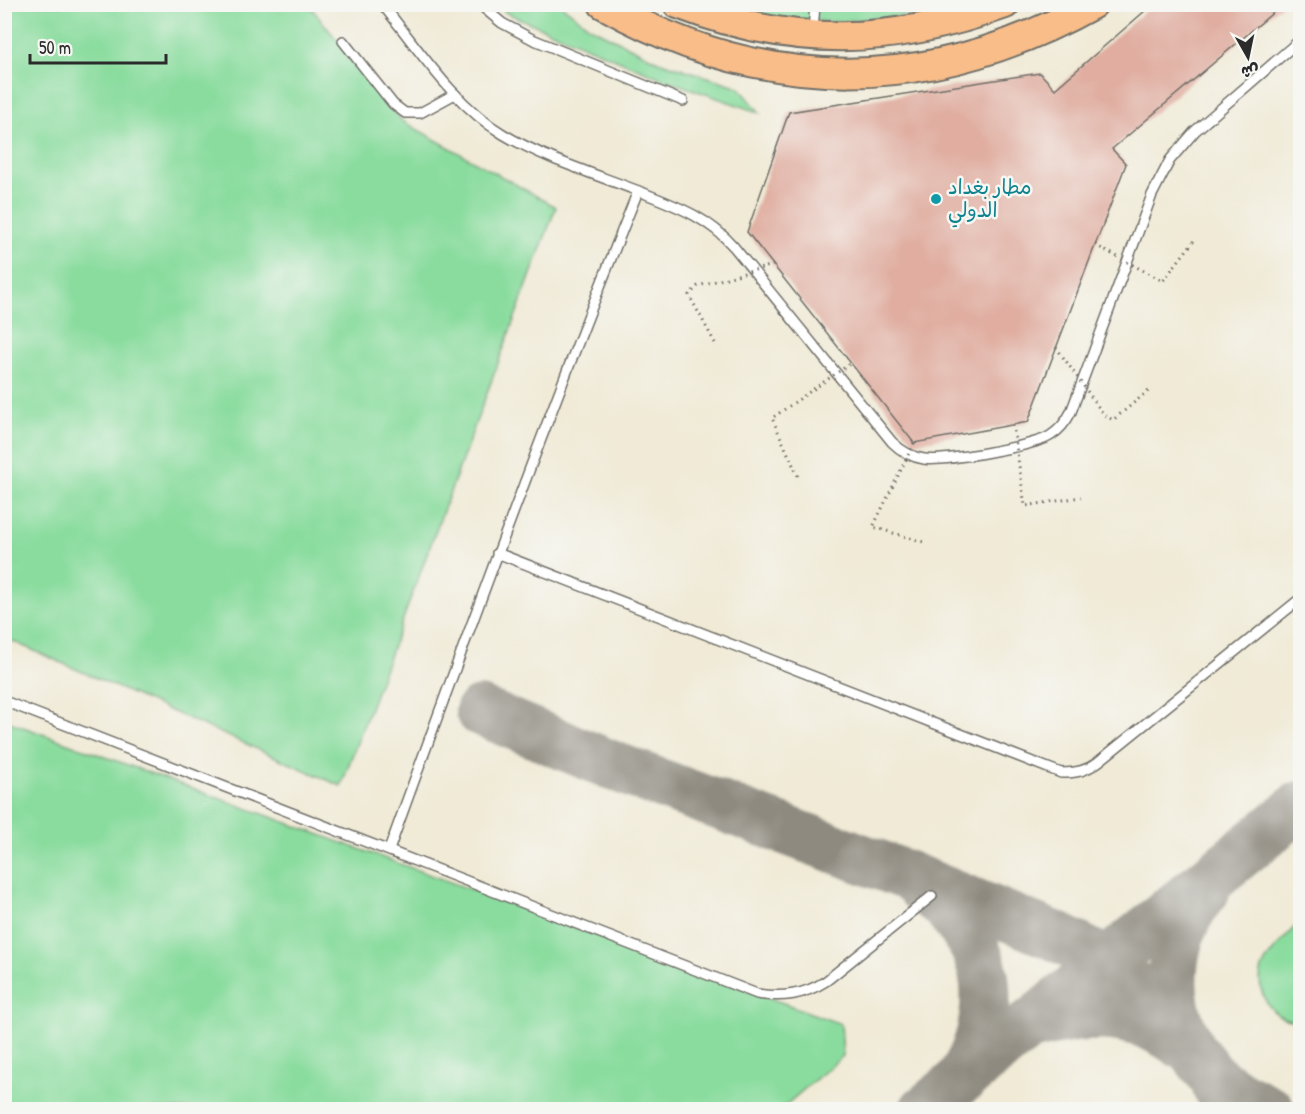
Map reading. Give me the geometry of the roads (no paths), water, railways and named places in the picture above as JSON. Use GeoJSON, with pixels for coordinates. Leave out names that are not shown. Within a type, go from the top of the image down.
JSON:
{"type":"FeatureCollection","features":[{"type":"Feature","properties":{"kind":"main road"},"geometry":{"type":"LineString","coordinates":[[603,4],[634,22],[677,41],[723,56],[784,68],[848,73],[890,71],[966,58],[1037,34],[1093,4]]}},
{"type":"Feature","properties":{"kind":"main road"},"geometry":{"type":"LineString","coordinates":[[678,4],[736,24],[774,32],[812,36],[878,35],[911,31],[943,24],[1005,4]]}},
{"type":"Feature","properties":{"kind":"lane"},"geometry":{"type":"LineString","coordinates":[[382,4],[454,94],[485,122],[517,142],[690,212],[714,226],[899,449],[917,458],[936,460],[1032,443],[1059,429],[1071,412],[1152,195],[1170,160],[1195,131],[1300,40]]}},
{"type":"Feature","properties":{"kind":"lane"},"geometry":{"type":"LineString","coordinates":[[479,4],[502,22],[532,39],[683,101]]}},
{"type":"Feature","properties":{"kind":"lane"},"geometry":{"type":"LineString","coordinates":[[812,36],[814,4]]}},
{"type":"Feature","properties":{"kind":"lane"},"geometry":{"type":"LineString","coordinates":[[343,41],[393,104],[405,112],[420,113],[454,94]]}},
{"type":"Feature","properties":{"kind":"lane"},"geometry":{"type":"LineString","coordinates":[[389,850],[497,553],[590,308],[638,190]]}},
{"type":"Feature","properties":{"kind":"lane"},"geometry":{"type":"LineString","coordinates":[[497,553],[1061,773],[1087,770],[1098,762],[1300,599]]}},
{"type":"Feature","properties":{"kind":"lane"},"geometry":{"type":"LineString","coordinates":[[4,701],[744,989],[771,996],[800,994],[826,981],[932,896]]}},
{"type":"Feature","properties":{"kind":"place","name":"مطار بغداد الدولي"},"geometry":{"type":"Point","coordinates":[936,199]}}]}
